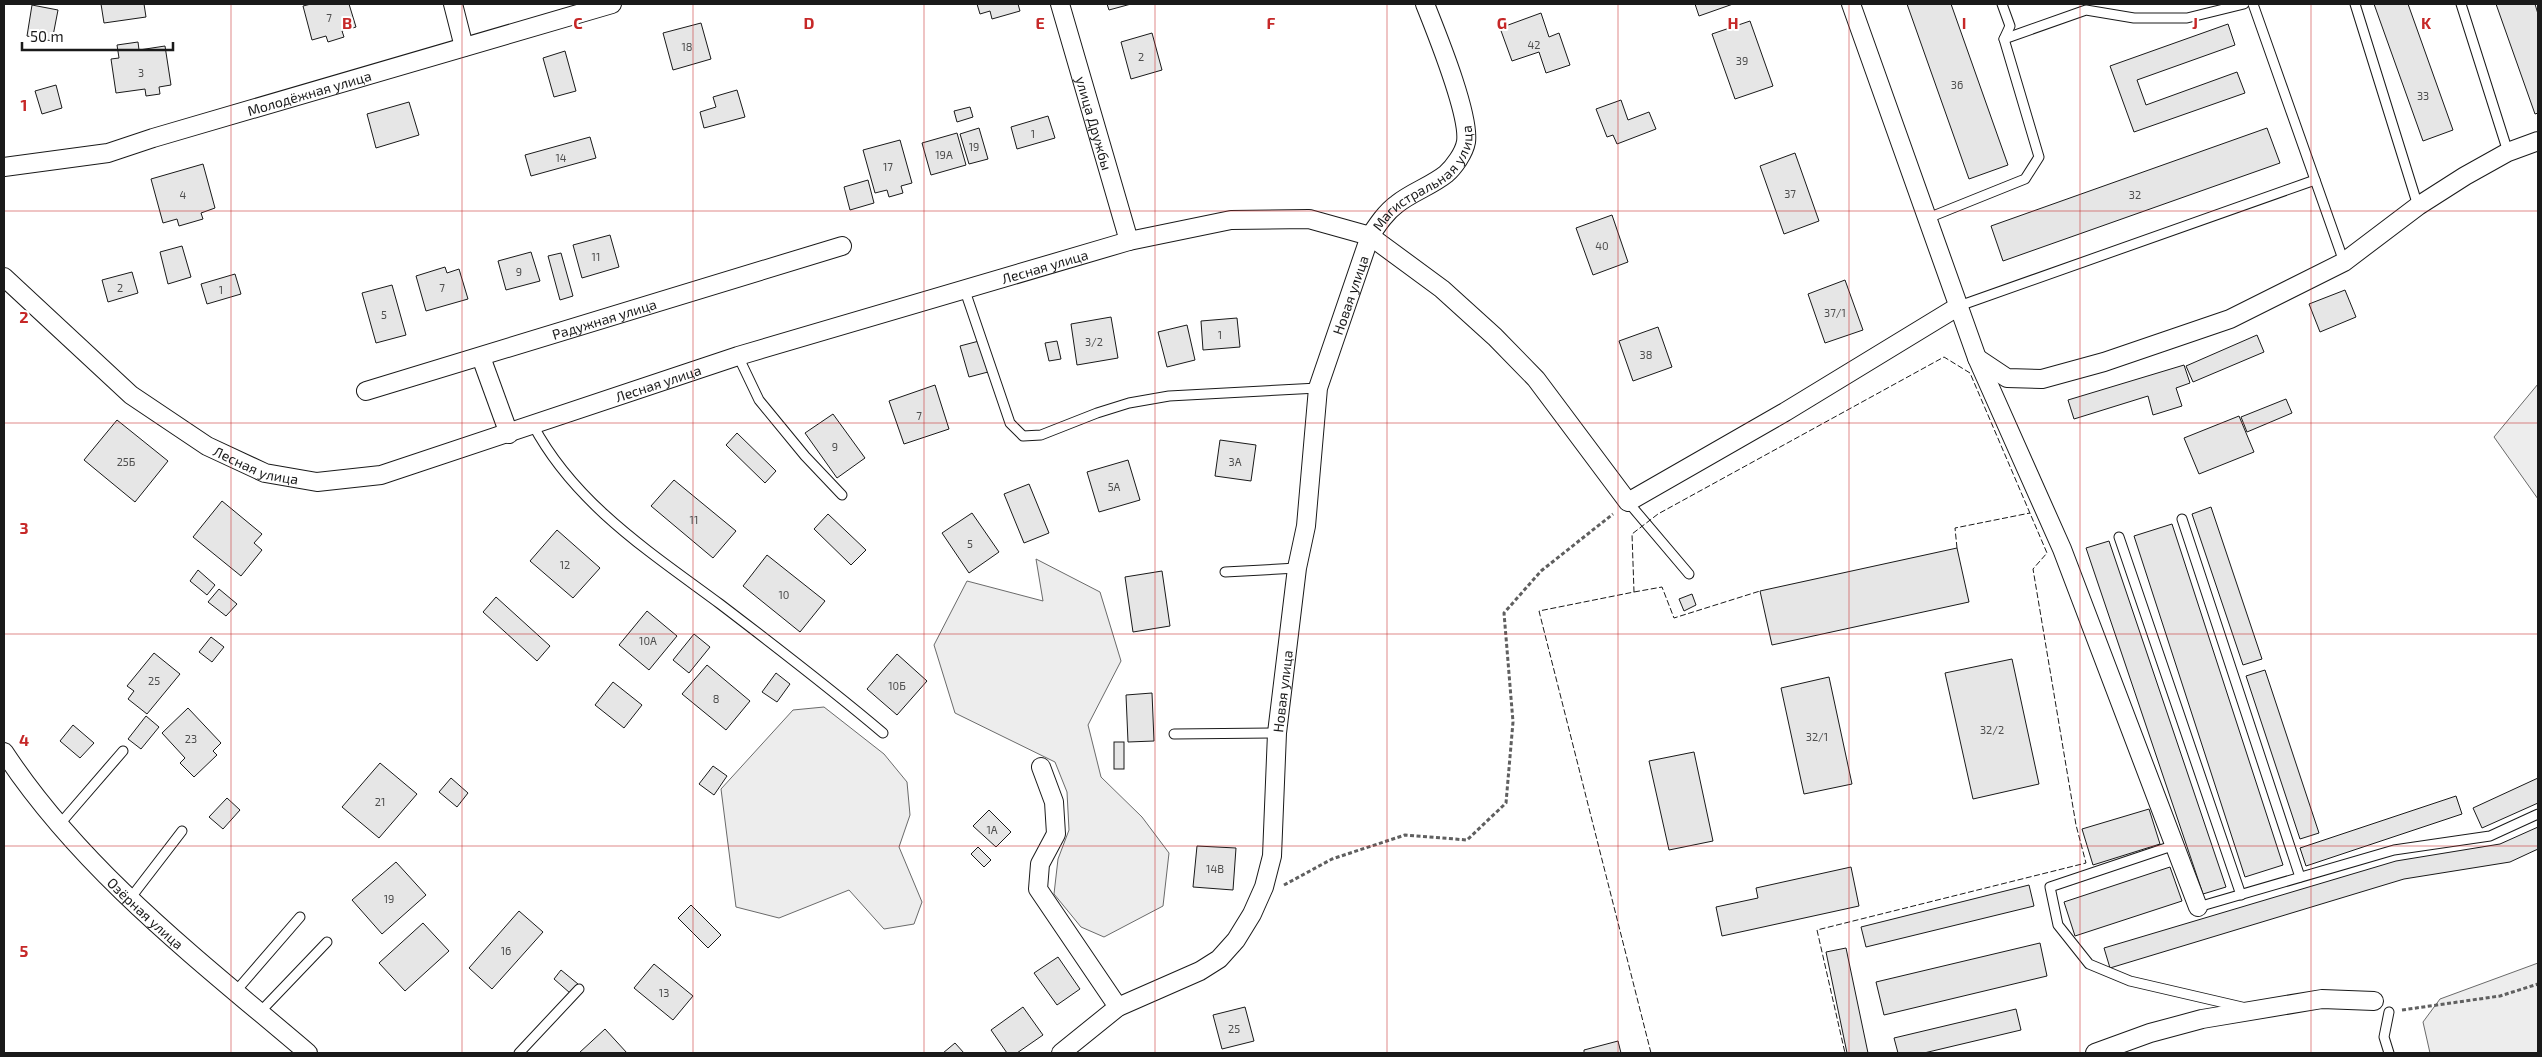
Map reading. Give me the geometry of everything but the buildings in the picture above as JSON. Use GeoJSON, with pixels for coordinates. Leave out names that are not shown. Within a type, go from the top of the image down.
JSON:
{"type":"FeatureCollection","features":[{"type":"Feature","properties":{"kind":"street"},"geometry":{"type":"LineString","coordinates":[[453,4],[464,47]]}},
{"type":"Feature","properties":{"kind":"street","name":"Молодёжная улица"},"geometry":{"type":"LineString","coordinates":[[4,167],[108,153],[153,138],[612,4]]}},
{"type":"Feature","properties":{"kind":"street","name":"улица Дружбы"},"geometry":{"type":"LineString","coordinates":[[1060,4],[1129,240]]}},
{"type":"Feature","properties":{"kind":"street","name":"Магистральная улица"},"geometry":{"type":"LineString","coordinates":[[1370,236],[1382,219],[1398,203],[1446,174],[1458,159],[1466,143],[1466,126],[1440,42],[1424,4]]}},
{"type":"Feature","properties":{"kind":"street"},"geometry":{"type":"LineString","coordinates":[[1851,4],[1977,358],[2062,549],[2198,907]]}},
{"type":"Feature","properties":{"kind":"street"},"geometry":{"type":"LineString","coordinates":[[1977,358],[2007,378],[2042,379],[2104,362],[2230,319],[2344,262],[2418,206],[2465,176],[2508,152],[2538,141]]}},
{"type":"Feature","properties":{"kind":"street","name":"Лесная улица"},"geometry":{"type":"LineString","coordinates":[[4,277],[131,394],[208,446],[264,473],[317,482],[381,474],[509,434],[738,356],[1129,240],[1231,220],[1309,220],[1370,236]]}},
{"type":"Feature","properties":{"kind":"street"},"geometry":{"type":"LineString","coordinates":[[1370,236],[1442,289],[1496,337],[1536,379],[1628,502],[1768,422],[1959,306]]}},
{"type":"Feature","properties":{"kind":"street","name":"Новая улица"},"geometry":{"type":"LineString","coordinates":[[1061,1053],[1118,1007],[1200,971],[1218,959],[1236,940],[1252,914],[1259,898],[1272,856],[1276,733],[1297,568],[1306,526],[1318,388],[1370,236]]}},
{"type":"Feature","properties":{"kind":"street","name":"Радужная улица"},"geometry":{"type":"LineString","coordinates":[[366,391],[842,246]]}},
{"type":"Feature","properties":{"kind":"street"},"geometry":{"type":"LineString","coordinates":[[481,357],[509,434]]}},
{"type":"Feature","properties":{"kind":"street","name":"Озёрная улица"},"geometry":{"type":"LineString","coordinates":[[4,752],[59,825],[129,900],[308,1053]]}},
{"type":"Feature","properties":{"kind":"street"},"geometry":{"type":"LineString","coordinates":[[1041,767],[1054,802],[1056,834],[1040,864],[1038,889],[1118,1007]]}},
{"type":"Feature","properties":{"kind":"street"},"geometry":{"type":"LineString","coordinates":[[2095,1053],[2158,1030],[2202,1019],[2322,999],[2374,1002]]}},
{"type":"Feature","properties":{"kind":"lane"},"geometry":{"type":"LineString","coordinates":[[1928,218],[2025,179],[2039,157],[2004,39],[2010,26],[2002,4]]}},
{"type":"Feature","properties":{"kind":"lane"},"geometry":{"type":"LineString","coordinates":[[2004,39],[2086,10],[2134,18],[2187,18],[2244,4]]}},
{"type":"Feature","properties":{"kind":"lane"},"geometry":{"type":"LineString","coordinates":[[2253,4],[2344,262]]}},
{"type":"Feature","properties":{"kind":"lane"},"geometry":{"type":"LineString","coordinates":[[2355,4],[2418,206]]}},
{"type":"Feature","properties":{"kind":"lane"},"geometry":{"type":"LineString","coordinates":[[2460,4],[2508,152]]}},
{"type":"Feature","properties":{"kind":"lane"},"geometry":{"type":"LineString","coordinates":[[1959,306],[2315,180]]}},
{"type":"Feature","properties":{"kind":"lane"},"geometry":{"type":"LineString","coordinates":[[964,288],[1010,423],[1024,436],[1041,435],[1097,413],[1129,403],[1169,396],[1318,388]]}},
{"type":"Feature","properties":{"kind":"lane"},"geometry":{"type":"LineString","coordinates":[[738,356],[759,400],[805,456],[842,494]]}},
{"type":"Feature","properties":{"kind":"lane"},"geometry":{"type":"LineString","coordinates":[[533,425],[548,454],[570,481],[625,533],[817,678],[884,733]]}},
{"type":"Feature","properties":{"kind":"lane"},"geometry":{"type":"LineString","coordinates":[[1628,502],[1689,574]]}},
{"type":"Feature","properties":{"kind":"lane"},"geometry":{"type":"LineString","coordinates":[[2182,518],[2300,877]]}},
{"type":"Feature","properties":{"kind":"lane"},"geometry":{"type":"LineString","coordinates":[[2119,537],[2241,895]]}},
{"type":"Feature","properties":{"kind":"lane"},"geometry":{"type":"LineString","coordinates":[[1225,572],[1297,568]]}},
{"type":"Feature","properties":{"kind":"lane"},"geometry":{"type":"LineString","coordinates":[[1174,734],[1276,733]]}},
{"type":"Feature","properties":{"kind":"lane"},"geometry":{"type":"LineString","coordinates":[[59,825],[123,751]]}},
{"type":"Feature","properties":{"kind":"lane"},"geometry":{"type":"LineString","coordinates":[[2198,907],[2394,850],[2490,836],[2538,814]]}},
{"type":"Feature","properties":{"kind":"lane"},"geometry":{"type":"LineString","coordinates":[[129,900],[182,831]]}},
{"type":"Feature","properties":{"kind":"lane"},"geometry":{"type":"LineString","coordinates":[[2175,845],[2050,887],[2058,925],[2089,964],[2130,981],[2254,1010]]}},
{"type":"Feature","properties":{"kind":"lane"},"geometry":{"type":"LineString","coordinates":[[236,991],[300,917]]}},
{"type":"Feature","properties":{"kind":"lane"},"geometry":{"type":"LineString","coordinates":[[260,1012],[327,942]]}},
{"type":"Feature","properties":{"kind":"lane"},"geometry":{"type":"LineString","coordinates":[[519,1053],[579,989]]}},
{"type":"Feature","properties":{"kind":"lane"},"geometry":{"type":"LineString","coordinates":[[2389,1012],[2384,1038],[2389,1053]]}},
{"type":"Feature","properties":{"kind":"path"},"geometry":{"type":"LineString","coordinates":[[1259,898],[1332,859],[1405,835],[1468,840],[1506,803],[1513,722],[1504,614],[1542,570],[1628,502]]}},
{"type":"Feature","properties":{"kind":"path"},"geometry":{"type":"LineString","coordinates":[[2389,1012],[2500,996],[2538,984]]}},
{"type":"Feature","properties":{"kind":"shaded area"},"geometry":{"type":"Polygon","coordinates":[[[2538,384],[2538,499],[2494,437],[2538,384]]]}},
{"type":"Feature","properties":{"kind":"shaded area"},"geometry":{"type":"Polygon","coordinates":[[[1036,559],[1100,592],[1121,661],[1088,725],[1101,777],[1142,817],[1169,853],[1163,906],[1104,937],[1081,927],[1054,894],[1058,859],[1069,830],[1067,792],[1055,762],[955,713],[934,645],[967,581],[1043,601],[1036,559]]]}},
{"type":"Feature","properties":{"kind":"shaded area"},"geometry":{"type":"Polygon","coordinates":[[[824,707],[884,754],[907,782],[910,815],[899,847],[922,902],[914,924],[884,929],[849,890],[779,918],[736,907],[721,789],[793,710],[824,707]]]}},
{"type":"Feature","properties":{"kind":"shaded area"},"geometry":{"type":"Polygon","coordinates":[[[2538,963],[2538,1053],[2430,1053],[2423,1022],[2440,999],[2538,963]]]}},
{"type":"Feature","properties":{"kind":"fence"},"geometry":{"type":"LineString","coordinates":[[1651,1053],[1539,611],[1634,592],[1632,534],[1658,514],[1944,357],[1970,373],[2047,553],[2033,569],[2076,825],[2086,863],[1817,930],[1845,1053]]}},
{"type":"Feature","properties":{"kind":"fence"},"geometry":{"type":"LineString","coordinates":[[1957,548],[1955,528],[2030,513]]}},
{"type":"Feature","properties":{"kind":"fence"},"geometry":{"type":"LineString","coordinates":[[1634,592],[1662,587],[1674,618],[1760,591]]}}]}
